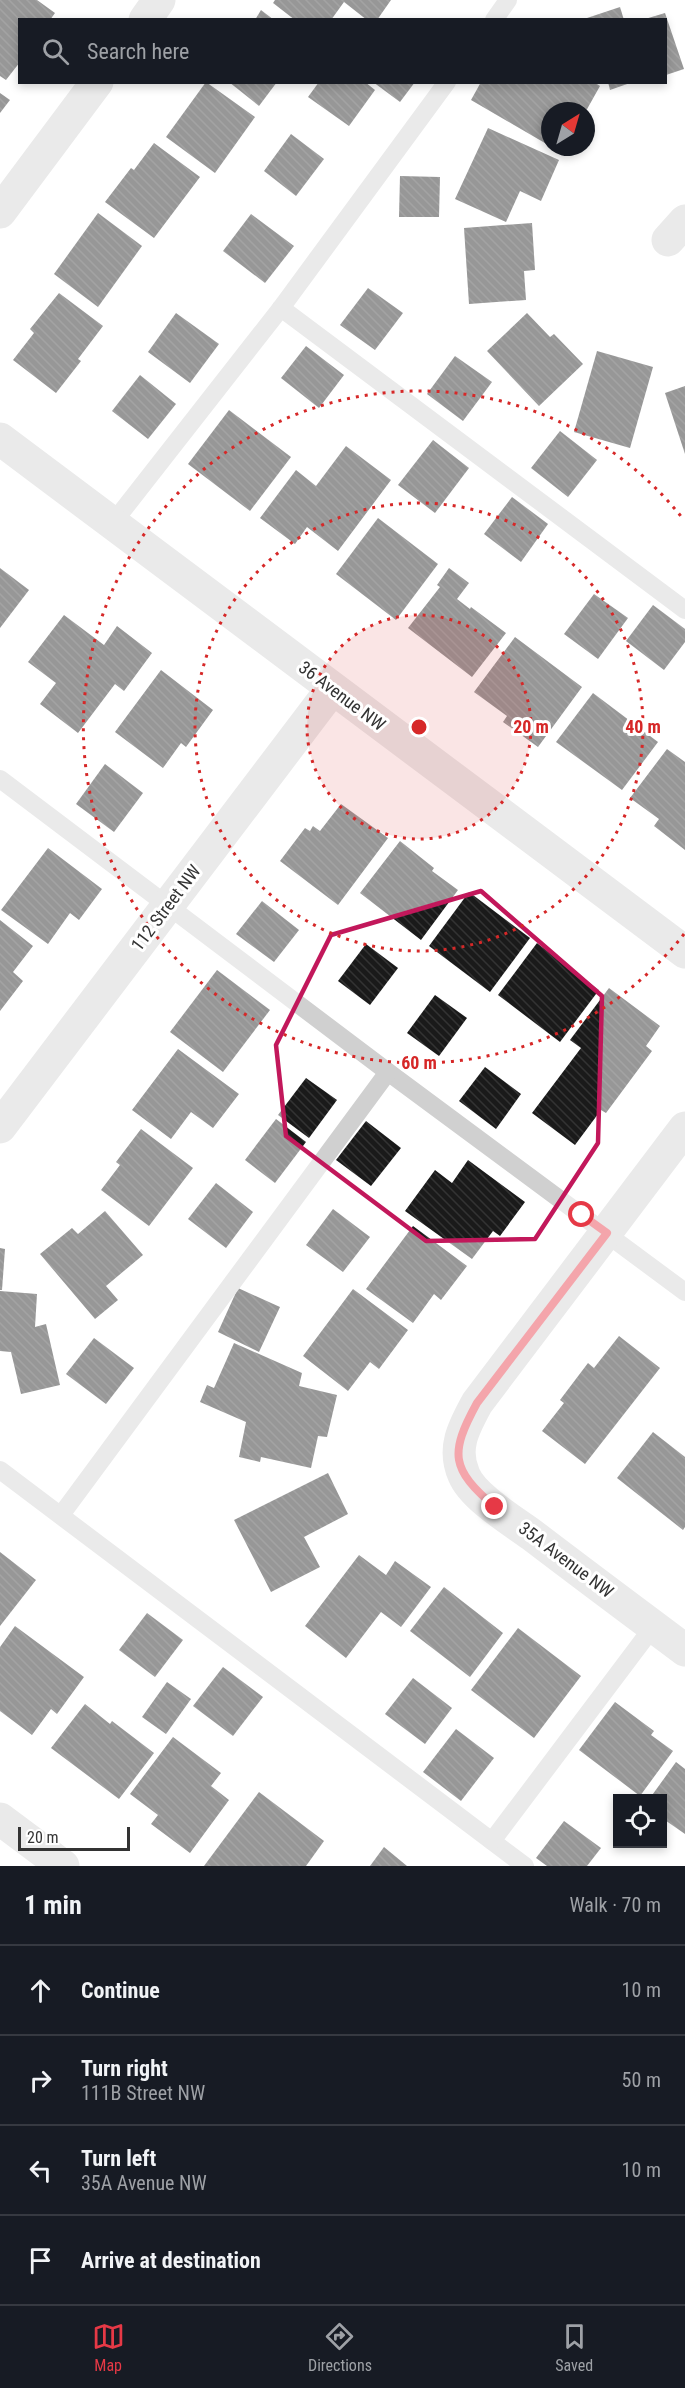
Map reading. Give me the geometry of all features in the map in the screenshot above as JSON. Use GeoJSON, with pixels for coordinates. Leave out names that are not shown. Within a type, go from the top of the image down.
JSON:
{"type":"FeatureCollection","features":[{"type":"Feature","properties":{"kind":"street"},"geometry":{"type":"LineString","coordinates":[[146,18],[159,0]]}},
{"type":"Feature","properties":{"kind":"street"},"geometry":{"type":"LineString","coordinates":[[0,212],[96,84]]}},
{"type":"Feature","properties":{"kind":"street","name":"36 Avenue NW"},"geometry":{"type":"LineString","coordinates":[[0,439],[685,952]]}},
{"type":"Feature","properties":{"kind":"street","name":"112 Street NW"},"geometry":{"type":"LineString","coordinates":[[0,1127],[332,689]]}},
{"type":"Feature","properties":{"kind":"street"},"geometry":{"type":"LineString","coordinates":[[607,1233],[685,1128]]}},
{"type":"Feature","properties":{"kind":"street","name":"35A Avenue NW"},"geometry":{"type":"LineString","coordinates":[[607,1233],[477,1403],[464,1426],[459,1442],[459,1460],[465,1478],[479,1493],[685,1650]]}},
{"type":"Feature","properties":{"kind":"street"},"geometry":{"type":"LineString","coordinates":[[0,1819],[27,1855],[63,1866]]}},
{"type":"Feature","properties":{"kind":"lane"},"geometry":{"type":"LineString","coordinates":[[495,18],[508,0]]}},
{"type":"Feature","properties":{"kind":"lane"},"geometry":{"type":"LineString","coordinates":[[112,524],[281,308],[446,84]]}},
{"type":"Feature","properties":{"kind":"lane"},"geometry":{"type":"LineString","coordinates":[[281,308],[685,610]]}},
{"type":"Feature","properties":{"kind":"lane"},"geometry":{"type":"LineString","coordinates":[[0,779],[388,1072],[685,1292]]}},
{"type":"Feature","properties":{"kind":"lane"},"geometry":{"type":"LineString","coordinates":[[61,1515],[388,1072]]}},
{"type":"Feature","properties":{"kind":"lane"},"geometry":{"type":"LineString","coordinates":[[0,1470],[525,1866]]}},
{"type":"Feature","properties":{"kind":"lane"},"geometry":{"type":"LineString","coordinates":[[492,1842],[653,1627]]}},
{"type":"Feature","properties":{"kind":"highlighted area"},"geometry":{"type":"Polygon","coordinates":[[[481,891],[602,996],[598,1143],[535,1239],[426,1241],[286,1136],[276,1045],[331,935],[481,891]]]}},
{"type":"Feature","properties":{"kind":"building"},"geometry":{"type":"Polygon","coordinates":[[[0,0],[37,0],[55,13],[51,18],[18,18],[18,65],[6,80],[0,76],[0,0]]]}},
{"type":"Feature","properties":{"kind":"building"},"geometry":{"type":"Polygon","coordinates":[[[275,0],[391,0],[378,18],[364,18],[344,2],[332,18],[292,18],[273,3],[275,0]]]}},
{"type":"Feature","properties":{"kind":"building"},"geometry":{"type":"Polygon","coordinates":[[[620,7],[623,18],[587,18],[620,7]]]}},
{"type":"Feature","properties":{"kind":"building"},"geometry":{"type":"Polygon","coordinates":[[[261,10],[271,18],[256,18],[261,10]]]}},
{"type":"Feature","properties":{"kind":"building"},"geometry":{"type":"Polygon","coordinates":[[[665,13],[667,18],[648,18],[665,13]]]}},
{"type":"Feature","properties":{"kind":"building"},"geometry":{"type":"Polygon","coordinates":[[[667,19],[684,69],[667,75],[667,19]]]}},
{"type":"Feature","properties":{"kind":"building"},"geometry":{"type":"Polygon","coordinates":[[[205,84],[209,84],[255,117],[215,173],[166,137],[205,84]]]}},
{"type":"Feature","properties":{"kind":"building"},"geometry":{"type":"Polygon","coordinates":[[[232,84],[276,84],[259,106],[232,84]]]}},
{"type":"Feature","properties":{"kind":"building"},"geometry":{"type":"Polygon","coordinates":[[[318,84],[368,84],[375,90],[349,126],[308,97],[318,84]]]}},
{"type":"Feature","properties":{"kind":"building"},"geometry":{"type":"Polygon","coordinates":[[[376,84],[414,84],[400,102],[376,84]]]}},
{"type":"Feature","properties":{"kind":"building"},"geometry":{"type":"Polygon","coordinates":[[[480,84],[597,84],[600,86],[591,102],[541,102],[541,141],[471,100],[480,84]]]}},
{"type":"Feature","properties":{"kind":"building"},"geometry":{"type":"Polygon","coordinates":[[[608,84],[627,84],[610,90],[608,84]]]}},
{"type":"Feature","properties":{"kind":"building"},"geometry":{"type":"Polygon","coordinates":[[[0,93],[10,100],[0,113],[0,93]]]}},
{"type":"Feature","properties":{"kind":"building"},"geometry":{"type":"Polygon","coordinates":[[[488,128],[541,152],[541,156],[550,156],[559,160],[541,201],[520,191],[506,222],[455,199],[488,128]]]}},
{"type":"Feature","properties":{"kind":"building"},"geometry":{"type":"Polygon","coordinates":[[[291,134],[324,159],[296,196],[264,171],[291,134]]]}},
{"type":"Feature","properties":{"kind":"building"},"geometry":{"type":"Polygon","coordinates":[[[154,143],[200,177],[154,238],[105,202],[131,168],[134,170],[154,143]]]}},
{"type":"Feature","properties":{"kind":"building"},"geometry":{"type":"Polygon","coordinates":[[[400,176],[440,177],[439,217],[399,217],[400,176]]]}},
{"type":"Feature","properties":{"kind":"building"},"geometry":{"type":"Polygon","coordinates":[[[98,213],[142,246],[98,307],[54,274],[98,213]]]}},
{"type":"Feature","properties":{"kind":"building"},"geometry":{"type":"Polygon","coordinates":[[[251,214],[294,246],[265,283],[223,251],[251,214]]]}},
{"type":"Feature","properties":{"kind":"building"},"geometry":{"type":"Polygon","coordinates":[[[532,223],[535,270],[524,271],[526,300],[469,304],[464,228],[532,223]]]}},
{"type":"Feature","properties":{"kind":"building"},"geometry":{"type":"Polygon","coordinates":[[[368,288],[403,313],[375,350],[340,325],[368,288]]]}},
{"type":"Feature","properties":{"kind":"building"},"geometry":{"type":"Polygon","coordinates":[[[59,293],[103,326],[78,359],[81,361],[56,393],[13,360],[34,333],[30,329],[59,293]]]}},
{"type":"Feature","properties":{"kind":"building"},"geometry":{"type":"Polygon","coordinates":[[[176,313],[219,344],[190,383],[148,352],[176,313]]]}},
{"type":"Feature","properties":{"kind":"building"},"geometry":{"type":"Polygon","coordinates":[[[527,313],[550,337],[554,334],[583,364],[539,406],[487,351],[527,313]]]}},
{"type":"Feature","properties":{"kind":"building"},"geometry":{"type":"Polygon","coordinates":[[[306,346],[344,375],[319,408],[281,378],[306,346]]]}},
{"type":"Feature","properties":{"kind":"building"},"geometry":{"type":"Polygon","coordinates":[[[597,351],[653,367],[630,448],[574,432],[597,351]]]}},
{"type":"Feature","properties":{"kind":"building"},"geometry":{"type":"Polygon","coordinates":[[[455,356],[492,382],[463,421],[427,394],[455,356]]]}},
{"type":"Feature","properties":{"kind":"building"},"geometry":{"type":"Polygon","coordinates":[[[140,375],[176,404],[148,439],[112,411],[140,375]]]}},
{"type":"Feature","properties":{"kind":"building"},"geometry":{"type":"Polygon","coordinates":[[[685,386],[685,454],[665,393],[685,386]]]}},
{"type":"Feature","properties":{"kind":"building"},"geometry":{"type":"Polygon","coordinates":[[[229,410],[291,457],[250,511],[188,464],[229,410]]]}},
{"type":"Feature","properties":{"kind":"building"},"geometry":{"type":"Polygon","coordinates":[[[560,431],[597,460],[568,497],[531,468],[560,431]]]}},
{"type":"Feature","properties":{"kind":"building"},"geometry":{"type":"Polygon","coordinates":[[[433,440],[469,468],[435,513],[398,485],[433,440]]]}},
{"type":"Feature","properties":{"kind":"building"},"geometry":{"type":"Polygon","coordinates":[[[346,446],[391,480],[338,551],[307,527],[295,544],[260,518],[296,470],[316,486],[346,446]]]}},
{"type":"Feature","properties":{"kind":"building"},"geometry":{"type":"Polygon","coordinates":[[[512,497],[548,524],[521,562],[484,534],[512,497]]]}},
{"type":"Feature","properties":{"kind":"building"},"geometry":{"type":"Polygon","coordinates":[[[378,518],[438,564],[396,620],[336,574],[378,518]]]}},
{"type":"Feature","properties":{"kind":"building"},"geometry":{"type":"Polygon","coordinates":[[[0,568],[29,590],[0,628],[0,568]]]}},
{"type":"Feature","properties":{"kind":"building"},"geometry":{"type":"Polygon","coordinates":[[[449,568],[469,583],[457,599],[506,633],[472,677],[408,628],[440,587],[437,585],[449,568]]]}},
{"type":"Feature","properties":{"kind":"building"},"geometry":{"type":"Polygon","coordinates":[[[594,594],[628,618],[598,659],[564,634],[594,594]]]}},
{"type":"Feature","properties":{"kind":"building"},"geometry":{"type":"Polygon","coordinates":[[[653,605],[685,629],[685,642],[664,670],[626,641],[653,605]]]}},
{"type":"Feature","properties":{"kind":"building"},"geometry":{"type":"Polygon","coordinates":[[[64,615],[104,645],[117,626],[152,653],[124,691],[115,684],[78,733],[40,704],[56,683],[28,662],[64,615]]]}},
{"type":"Feature","properties":{"kind":"building"},"geometry":{"type":"Polygon","coordinates":[[[515,637],[582,687],[538,747],[503,722],[507,716],[474,692],[515,637]]]}},
{"type":"Feature","properties":{"kind":"building"},"geometry":{"type":"Polygon","coordinates":[[[161,670],[213,710],[186,747],[181,743],[163,768],[115,732],[161,670]]]}},
{"type":"Feature","properties":{"kind":"building"},"geometry":{"type":"Polygon","coordinates":[[[593,693],[658,742],[622,790],[556,742],[593,693]]]}},
{"type":"Feature","properties":{"kind":"building"},"geometry":{"type":"Polygon","coordinates":[[[667,749],[685,762],[685,850],[654,826],[659,819],[630,798],[667,749]]]}},
{"type":"Feature","properties":{"kind":"building"},"geometry":{"type":"Polygon","coordinates":[[[105,764],[143,793],[114,832],[76,804],[105,764]]]}},
{"type":"Feature","properties":{"kind":"building"},"geometry":{"type":"Polygon","coordinates":[[[341,804],[388,838],[338,905],[280,861],[305,828],[310,831],[313,826],[320,831],[341,804]]]}},
{"type":"Feature","properties":{"kind":"building"},"geometry":{"type":"Polygon","coordinates":[[[400,841],[434,868],[432,871],[458,890],[421,940],[360,893],[400,841]]]}},
{"type":"Feature","properties":{"kind":"building"},"geometry":{"type":"Polygon","coordinates":[[[48,848],[102,889],[79,920],[70,913],[48,944],[1,910],[48,848]]]}},
{"type":"Feature","properties":{"kind":"building"},"geometry":{"type":"Polygon","coordinates":[[[469,892],[530,938],[490,992],[429,946],[469,892]]]}},
{"type":"Feature","properties":{"kind":"building"},"geometry":{"type":"Polygon","coordinates":[[[262,901],[299,930],[274,962],[236,934],[262,901]]]}},
{"type":"Feature","properties":{"kind":"building"},"geometry":{"type":"Polygon","coordinates":[[[0,920],[33,946],[13,972],[23,981],[0,1011],[0,920]]]}},
{"type":"Feature","properties":{"kind":"building"},"geometry":{"type":"Polygon","coordinates":[[[537,943],[599,990],[560,1042],[498,995],[537,943]]]}},
{"type":"Feature","properties":{"kind":"building"},"geometry":{"type":"Polygon","coordinates":[[[366,944],[398,968],[370,1005],[338,981],[366,944]]]}},
{"type":"Feature","properties":{"kind":"building"},"geometry":{"type":"Polygon","coordinates":[[[217,970],[270,1010],[223,1072],[170,1032],[217,970]]]}},
{"type":"Feature","properties":{"kind":"building"},"geometry":{"type":"Polygon","coordinates":[[[609,988],[660,1026],[646,1046],[652,1051],[606,1113],[601,1110],[575,1145],[532,1113],[581,1048],[570,1040],[609,988]]]}},
{"type":"Feature","properties":{"kind":"building"},"geometry":{"type":"Polygon","coordinates":[[[435,995],[467,1018],[439,1056],[407,1033],[435,995]]]}},
{"type":"Feature","properties":{"kind":"building"},"geometry":{"type":"Polygon","coordinates":[[[178,1049],[239,1094],[213,1128],[191,1112],[171,1139],[132,1110],[178,1049]]]}},
{"type":"Feature","properties":{"kind":"building"},"geometry":{"type":"Polygon","coordinates":[[[485,1067],[521,1094],[496,1129],[459,1101],[485,1067]]]}},
{"type":"Feature","properties":{"kind":"building"},"geometry":{"type":"Polygon","coordinates":[[[306,1078],[337,1100],[309,1138],[278,1115],[306,1078]]]}},
{"type":"Feature","properties":{"kind":"building"},"geometry":{"type":"Polygon","coordinates":[[[276,1119],[306,1142],[275,1183],[245,1160],[276,1119]]]}},
{"type":"Feature","properties":{"kind":"building"},"geometry":{"type":"Polygon","coordinates":[[[366,1121],[401,1148],[371,1186],[336,1160],[366,1121]]]}},
{"type":"Feature","properties":{"kind":"building"},"geometry":{"type":"Polygon","coordinates":[[[141,1129],[193,1168],[149,1226],[101,1190],[120,1165],[116,1162],[141,1129]]]}},
{"type":"Feature","properties":{"kind":"building"},"geometry":{"type":"Polygon","coordinates":[[[468,1160],[525,1202],[500,1236],[493,1231],[472,1259],[405,1211],[435,1170],[452,1183],[468,1160]]]}},
{"type":"Feature","properties":{"kind":"building"},"geometry":{"type":"Polygon","coordinates":[[[216,1183],[253,1212],[226,1248],[188,1219],[216,1183]]]}},
{"type":"Feature","properties":{"kind":"building"},"geometry":{"type":"Polygon","coordinates":[[[333,1209],[370,1237],[343,1272],[306,1245],[333,1209]]]}},
{"type":"Feature","properties":{"kind":"building"},"geometry":{"type":"Polygon","coordinates":[[[105,1211],[143,1255],[106,1286],[118,1300],[95,1319],[40,1254],[72,1228],[78,1234],[105,1211]]]}},
{"type":"Feature","properties":{"kind":"building"},"geometry":{"type":"Polygon","coordinates":[[[413,1226],[467,1266],[441,1300],[434,1294],[413,1323],[366,1289],[413,1226]]]}},
{"type":"Feature","properties":{"kind":"building"},"geometry":{"type":"Polygon","coordinates":[[[0,1248],[5,1249],[2,1290],[0,1290],[0,1248]]]}},
{"type":"Feature","properties":{"kind":"building"},"geometry":{"type":"Polygon","coordinates":[[[238,1288],[280,1307],[259,1352],[218,1332],[238,1288]]]}},
{"type":"Feature","properties":{"kind":"building"},"geometry":{"type":"Polygon","coordinates":[[[353,1289],[408,1330],[379,1369],[370,1362],[348,1391],[303,1356],[353,1289]]]}},
{"type":"Feature","properties":{"kind":"building"},"geometry":{"type":"Polygon","coordinates":[[[0,1291],[37,1294],[35,1327],[46,1324],[60,1385],[21,1394],[11,1352],[0,1351],[0,1291]]]}},
{"type":"Feature","properties":{"kind":"building"},"geometry":{"type":"Polygon","coordinates":[[[619,1336],[660,1368],[585,1464],[542,1431],[564,1403],[560,1400],[588,1363],[594,1368],[619,1336]]]}},
{"type":"Feature","properties":{"kind":"building"},"geometry":{"type":"Polygon","coordinates":[[[94,1338],[134,1368],[106,1404],[66,1374],[94,1338]]]}},
{"type":"Feature","properties":{"kind":"building"},"geometry":{"type":"Polygon","coordinates":[[[234,1343],[302,1373],[299,1386],[337,1395],[327,1437],[318,1436],[311,1468],[261,1457],[260,1462],[239,1457],[246,1422],[200,1402],[207,1385],[214,1388],[234,1343]]]}},
{"type":"Feature","properties":{"kind":"building"},"geometry":{"type":"Polygon","coordinates":[[[653,1432],[685,1457],[685,1527],[683,1530],[617,1478],[653,1432]]]}},
{"type":"Feature","properties":{"kind":"building"},"geometry":{"type":"Polygon","coordinates":[[[328,1473],[348,1514],[304,1537],[320,1567],[271,1592],[234,1520],[328,1473]]]}},
{"type":"Feature","properties":{"kind":"building"},"geometry":{"type":"Polygon","coordinates":[[[0,1552],[36,1580],[0,1626],[0,1552]]]}},
{"type":"Feature","properties":{"kind":"building"},"geometry":{"type":"Polygon","coordinates":[[[359,1555],[386,1575],[395,1561],[431,1587],[401,1627],[381,1612],[346,1658],[305,1626],[359,1555]]]}},
{"type":"Feature","properties":{"kind":"building"},"geometry":{"type":"Polygon","coordinates":[[[444,1587],[503,1633],[470,1677],[410,1631],[444,1587]]]}},
{"type":"Feature","properties":{"kind":"building"},"geometry":{"type":"Polygon","coordinates":[[[147,1613],[183,1640],[155,1677],[119,1650],[147,1613]]]}},
{"type":"Feature","properties":{"kind":"building"},"geometry":{"type":"Polygon","coordinates":[[[15,1626],[84,1677],[57,1714],[51,1709],[32,1735],[0,1711],[0,1647],[15,1626]]]}},
{"type":"Feature","properties":{"kind":"building"},"geometry":{"type":"Polygon","coordinates":[[[518,1628],[581,1676],[534,1738],[471,1690],[518,1628]]]}},
{"type":"Feature","properties":{"kind":"building"},"geometry":{"type":"Polygon","coordinates":[[[223,1667],[263,1697],[233,1736],[193,1706],[223,1667]]]}},
{"type":"Feature","properties":{"kind":"building"},"geometry":{"type":"Polygon","coordinates":[[[413,1678],[452,1708],[425,1744],[385,1714],[413,1678]]]}},
{"type":"Feature","properties":{"kind":"building"},"geometry":{"type":"Polygon","coordinates":[[[167,1682],[191,1699],[166,1734],[142,1717],[167,1682]]]}},
{"type":"Feature","properties":{"kind":"building"},"geometry":{"type":"Polygon","coordinates":[[[615,1702],[654,1731],[651,1735],[673,1751],[641,1794],[637,1794],[579,1750],[615,1702]]]}},
{"type":"Feature","properties":{"kind":"building"},"geometry":{"type":"Polygon","coordinates":[[[85,1704],[110,1724],[112,1721],[154,1753],[119,1799],[51,1748],[85,1704]]]}},
{"type":"Feature","properties":{"kind":"building"},"geometry":{"type":"Polygon","coordinates":[[[456,1729],[494,1758],[461,1801],[423,1772],[456,1729]]]}},
{"type":"Feature","properties":{"kind":"building"},"geometry":{"type":"Polygon","coordinates":[[[173,1737],[221,1773],[211,1786],[229,1800],[190,1853],[151,1824],[158,1815],[130,1794],[173,1737]]]}},
{"type":"Feature","properties":{"kind":"building"},"geometry":{"type":"Polygon","coordinates":[[[676,1762],[685,1769],[685,1834],[667,1821],[667,1794],[653,1794],[676,1762]]]}},
{"type":"Feature","properties":{"kind":"building"},"geometry":{"type":"Polygon","coordinates":[[[259,1792],[324,1841],[306,1866],[204,1866],[259,1792]]]}},
{"type":"Feature","properties":{"kind":"building"},"geometry":{"type":"Polygon","coordinates":[[[564,1821],[601,1848],[587,1866],[547,1866],[536,1858],[564,1821]]]}},
{"type":"Feature","properties":{"kind":"building"},"geometry":{"type":"Polygon","coordinates":[[[384,1847],[407,1866],[370,1866],[384,1847]]]}},
{"type":"Feature","properties":{"kind":"route"},"geometry":{"type":"LineString","coordinates":[[495,1507],[465,1478],[459,1460],[459,1442],[464,1426],[477,1403],[607,1233],[582,1215]]}}]}
